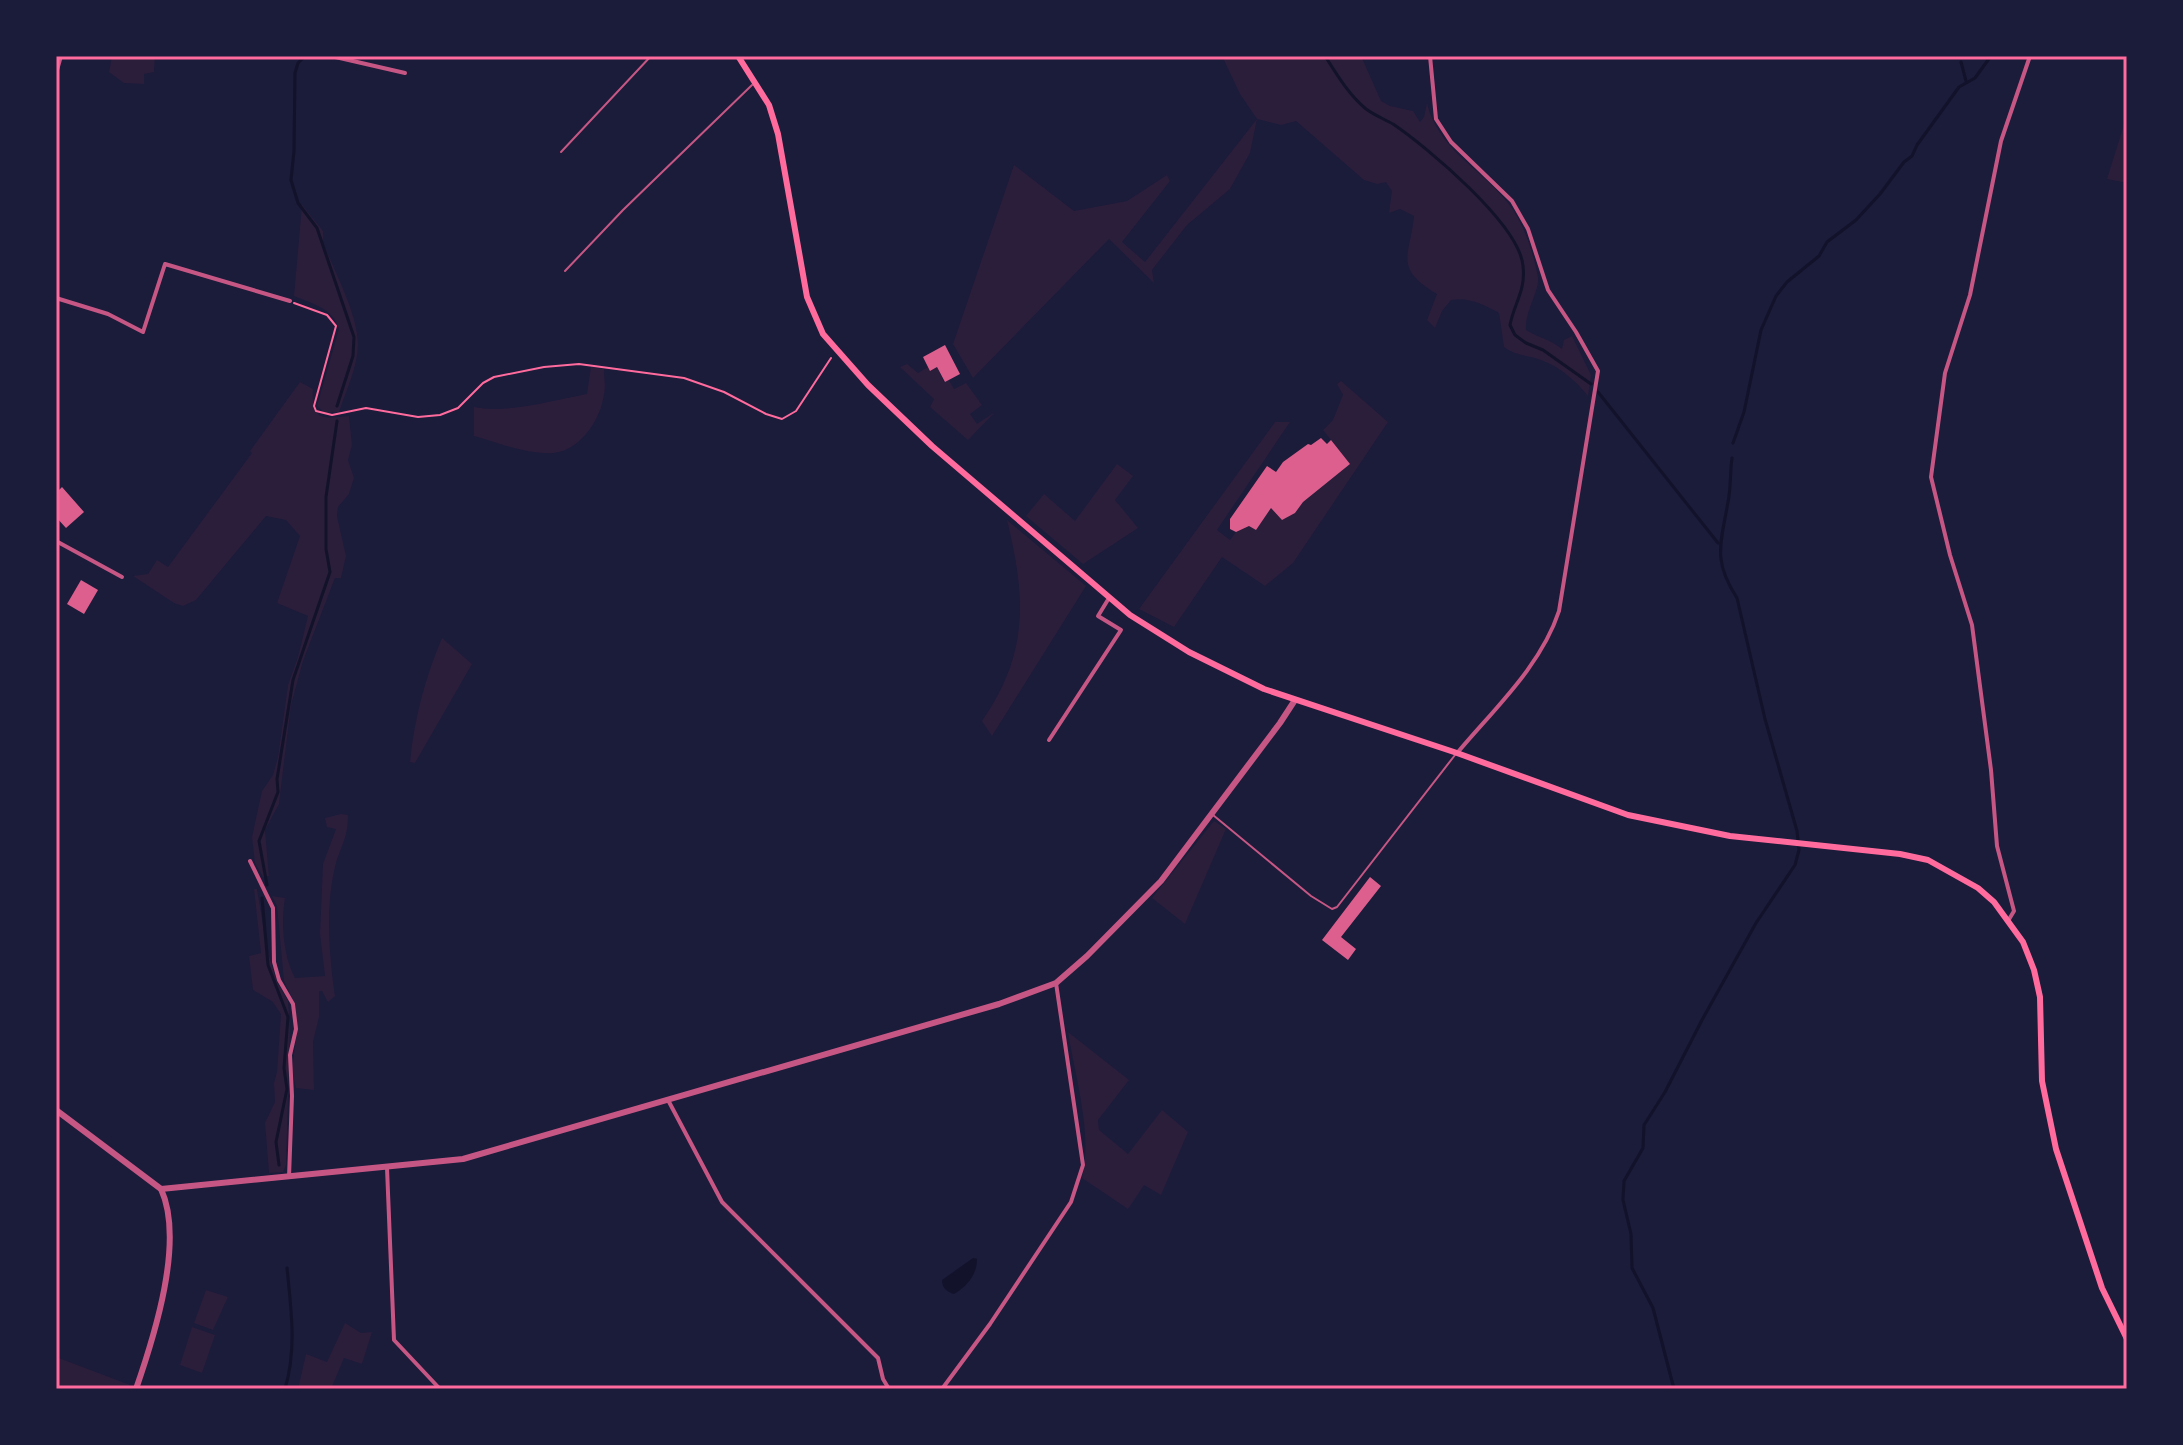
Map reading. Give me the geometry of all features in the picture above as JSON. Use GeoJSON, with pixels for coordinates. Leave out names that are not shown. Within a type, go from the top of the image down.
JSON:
{"type":"FeatureCollection","features":[{"type":"Feature","properties":{"kind":"main road"},"geometry":{"type":"LineString","coordinates":[[738,56],[769,105],[778,134],[807,297],[816,322],[836,350],[932,446],[1130,615],[1189,652],[1264,689],[1457,753],[1628,815],[1730,836],[1900,854],[1928,860],[1978,888],[2023,942],[2034,970],[2040,997],[2042,1081],[2056,1149],[2102,1288],[2127,1339]]}},
{"type":"Feature","properties":{"kind":"street"},"geometry":{"type":"LineString","coordinates":[[56,70],[60,56]]}},
{"type":"Feature","properties":{"kind":"street"},"geometry":{"type":"LineString","coordinates":[[331,56],[405,73]]}},
{"type":"Feature","properties":{"kind":"street"},"geometry":{"type":"LineString","coordinates":[[1430,56],[1436,119],[1451,142],[1512,201],[1528,229],[1548,290],[1598,371],[1559,611],[1551,634],[1533,662],[1457,753]]}},
{"type":"Feature","properties":{"kind":"street"},"geometry":{"type":"LineString","coordinates":[[2008,921],[2014,911],[1997,846],[1991,770],[1972,625],[1950,555],[1931,477],[1945,373],[1970,295],[2001,141],[2030,56]]}},
{"type":"Feature","properties":{"kind":"street"},"geometry":{"type":"LineString","coordinates":[[56,298],[108,314],[143,332],[165,264],[290,301]]}},
{"type":"Feature","properties":{"kind":"street"},"geometry":{"type":"LineString","coordinates":[[56,541],[122,577]]}},
{"type":"Feature","properties":{"kind":"street"},"geometry":{"type":"LineString","coordinates":[[1049,740],[1121,630],[1098,616],[1109,598]]}},
{"type":"Feature","properties":{"kind":"street"},"geometry":{"type":"LineString","coordinates":[[161,1189],[463,1159],[999,1004],[1056,983],[1161,881],[1295,700]]}},
{"type":"Feature","properties":{"kind":"street"},"geometry":{"type":"LineString","coordinates":[[250,861],[273,908],[274,962],[279,980],[293,1004],[296,1029],[290,1055],[289,1177]]}},
{"type":"Feature","properties":{"kind":"street"},"geometry":{"type":"LineString","coordinates":[[942,1389],[1071,1202],[1083,1165],[1056,983]]}},
{"type":"Feature","properties":{"kind":"street"},"geometry":{"type":"LineString","coordinates":[[668,1100],[722,1202],[878,1358],[889,1389]]}},
{"type":"Feature","properties":{"kind":"street"},"geometry":{"type":"LineString","coordinates":[[56,1110],[161,1189],[168,1203],[163,1300],[136,1389]]}},
{"type":"Feature","properties":{"kind":"street"},"geometry":{"type":"LineString","coordinates":[[387,1168],[394,1340],[440,1389]]}},
{"type":"Feature","properties":{"kind":"lane"},"geometry":{"type":"LineString","coordinates":[[561,152],[651,56]]}},
{"type":"Feature","properties":{"kind":"lane"},"geometry":{"type":"LineString","coordinates":[[565,271],[756,81]]}},
{"type":"Feature","properties":{"kind":"lane"},"geometry":{"type":"LineString","coordinates":[[1212,814],[1327,908],[1337,907],[1457,753]]}},
{"type":"Feature","properties":{"kind":"path"},"geometry":{"type":"LineString","coordinates":[[290,301],[327,315],[336,326],[314,406],[316,411],[332,415],[366,408],[418,417],[448,414],[494,377],[579,364],[684,378],[724,392],[782,419],[796,411],[805,400],[836,350]]}},
{"type":"Feature","properties":{"kind":"shaded area"},"geometry":{"type":"Polygon","coordinates":[[[112,56],[155,56],[154,72],[144,74],[144,84],[124,83],[109,72],[112,56]]]}},
{"type":"Feature","properties":{"kind":"shaded area"},"geometry":{"type":"Polygon","coordinates":[[[1222,56],[1361,56],[1381,101],[1413,111],[1420,122],[1427,103],[1440,133],[1497,191],[1519,219],[1538,277],[1526,330],[1562,349],[1564,340],[1572,336],[1591,375],[1588,396],[1555,366],[1504,347],[1499,313],[1482,305],[1451,300],[1435,328],[1427,320],[1437,294],[1423,285],[1409,268],[1408,251],[1414,216],[1400,209],[1389,213],[1392,191],[1386,182],[1377,184],[1364,180],[1296,121],[1281,125],[1257,119],[1240,94],[1222,56]]]}},
{"type":"Feature","properties":{"kind":"shaded area"},"geometry":{"type":"Polygon","coordinates":[[[2127,115],[2127,183],[2107,179],[2127,115]]]}},
{"type":"Feature","properties":{"kind":"shaded area"},"geometry":{"type":"Polygon","coordinates":[[[1257,119],[1250,153],[1230,189],[1187,225],[1152,270],[1154,283],[1109,239],[973,378],[953,344],[1014,165],[1074,211],[1127,201],[1167,175],[1170,181],[1122,242],[1145,262],[1257,119]]]}},
{"type":"Feature","properties":{"kind":"shaded area"},"geometry":{"type":"Polygon","coordinates":[[[302,205],[323,231],[323,242],[350,306],[357,332],[356,361],[339,412],[325,413],[317,406],[339,329],[327,311],[294,296],[302,205]]]}},
{"type":"Feature","properties":{"kind":"shaded area"},"geometry":{"type":"Polygon","coordinates":[[[907,364],[918,373],[928,367],[931,371],[937,367],[944,382],[949,380],[954,389],[966,383],[982,405],[970,414],[977,424],[995,412],[968,440],[930,407],[934,399],[900,367],[907,364]]]}},
{"type":"Feature","properties":{"kind":"shaded area"},"geometry":{"type":"Polygon","coordinates":[[[591,367],[604,369],[602,404],[588,432],[573,446],[554,453],[534,452],[474,436],[474,407],[516,408],[587,394],[591,367]]]}},
{"type":"Feature","properties":{"kind":"shaded area"},"geometry":{"type":"Polygon","coordinates":[[[1341,381],[1388,422],[1293,563],[1265,586],[1222,557],[1174,627],[1139,609],[1275,422],[1290,422],[1217,530],[1230,540],[1236,532],[1249,526],[1256,529],[1271,508],[1282,520],[1295,513],[1303,502],[1350,464],[1323,430],[1333,420],[1343,395],[1337,384],[1341,381]]]}},
{"type":"Feature","properties":{"kind":"shaded area"},"geometry":{"type":"Polygon","coordinates":[[[300,382],[313,389],[314,407],[320,415],[349,416],[352,445],[348,460],[354,478],[349,494],[338,507],[337,516],[346,556],[341,578],[335,578],[303,661],[291,705],[279,804],[265,830],[269,876],[263,877],[255,863],[252,837],[262,791],[273,775],[278,757],[288,685],[308,616],[277,603],[300,536],[286,520],[266,516],[196,600],[183,606],[133,576],[148,574],[157,560],[168,567],[300,382]]]}},
{"type":"Feature","properties":{"kind":"shaded area"},"geometry":{"type":"Polygon","coordinates":[[[1117,464],[1133,476],[1115,500],[1138,528],[1083,564],[1026,516],[1044,494],[1075,521],[1117,464]]]}},
{"type":"Feature","properties":{"kind":"shaded area"},"geometry":{"type":"Polygon","coordinates":[[[1007,520],[1086,586],[992,736],[982,721],[1008,672],[1016,648],[1019,624],[1018,575],[1007,520]]]}},
{"type":"Feature","properties":{"kind":"shaded area"},"geometry":{"type":"Polygon","coordinates":[[[442,638],[472,664],[415,763],[410,762],[421,699],[442,638]]]}},
{"type":"Feature","properties":{"kind":"shaded area"},"geometry":{"type":"Polygon","coordinates":[[[348,815],[347,829],[336,863],[329,912],[335,996],[328,1002],[319,991],[319,1017],[313,1042],[314,1090],[296,1088],[292,1070],[297,1031],[295,1004],[284,981],[277,906],[272,896],[285,898],[284,939],[295,978],[325,976],[320,934],[323,864],[336,829],[327,827],[325,818],[348,815]]]}},
{"type":"Feature","properties":{"kind":"shaded area"},"geometry":{"type":"Polygon","coordinates":[[[1214,821],[1226,829],[1185,924],[1152,898],[1214,821]]]}},
{"type":"Feature","properties":{"kind":"shaded area"},"geometry":{"type":"Polygon","coordinates":[[[254,889],[257,889],[267,949],[277,982],[288,1001],[290,1029],[286,1165],[283,1172],[269,1173],[265,1123],[275,1102],[281,1014],[273,1002],[253,990],[249,956],[261,953],[254,889]]]}},
{"type":"Feature","properties":{"kind":"shaded area"},"geometry":{"type":"Polygon","coordinates":[[[1068,1032],[1129,1080],[1098,1120],[1099,1130],[1128,1154],[1162,1110],[1188,1132],[1161,1195],[1144,1185],[1128,1209],[1082,1178],[1084,1125],[1068,1032]]]}},
{"type":"Feature","properties":{"kind":"shaded area"},"geometry":{"type":"Polygon","coordinates":[[[973,1258],[977,1259],[977,1265],[970,1280],[954,1294],[947,1291],[942,1280],[973,1258]]]}},
{"type":"Feature","properties":{"kind":"shaded area"},"geometry":{"type":"Polygon","coordinates":[[[206,1290],[228,1297],[213,1330],[194,1323],[206,1290]]]}},
{"type":"Feature","properties":{"kind":"shaded area"},"geometry":{"type":"Polygon","coordinates":[[[345,1323],[361,1333],[372,1332],[362,1364],[344,1358],[331,1389],[298,1389],[306,1354],[327,1362],[345,1323]]]}},
{"type":"Feature","properties":{"kind":"shaded area"},"geometry":{"type":"Polygon","coordinates":[[[192,1327],[215,1335],[202,1373],[180,1365],[192,1327]]]}},
{"type":"Feature","properties":{"kind":"shaded area"},"geometry":{"type":"Polygon","coordinates":[[[56,1357],[130,1385],[128,1389],[56,1389],[56,1357]]]}},
{"type":"Feature","properties":{"kind":"building"},"geometry":{"type":"Polygon","coordinates":[[[945,345],[960,374],[945,382],[937,367],[930,371],[923,357],[945,345]]]}},
{"type":"Feature","properties":{"kind":"building"},"geometry":{"type":"Polygon","coordinates":[[[1321,438],[1327,444],[1331,440],[1350,464],[1303,502],[1295,513],[1282,520],[1271,508],[1256,530],[1249,526],[1236,532],[1230,529],[1230,519],[1267,466],[1276,472],[1283,462],[1321,438]]]}},
{"type":"Feature","properties":{"kind":"building"},"geometry":{"type":"Polygon","coordinates":[[[56,487],[59,490],[62,487],[84,512],[66,528],[56,517],[56,487]]]}},
{"type":"Feature","properties":{"kind":"building"},"geometry":{"type":"Polygon","coordinates":[[[81,580],[98,590],[84,614],[67,604],[81,580]]]}},
{"type":"Feature","properties":{"kind":"building"},"geometry":{"type":"Polygon","coordinates":[[[1370,877],[1381,886],[1341,937],[1356,949],[1348,960],[1322,940],[1370,877]]]}},
{"type":"Feature","properties":{"kind":"waterway"},"geometry":{"type":"LineString","coordinates":[[305,56],[298,63],[295,73],[291,180],[298,203],[317,228],[354,337],[353,356],[337,406]]}},
{"type":"Feature","properties":{"kind":"waterway"},"geometry":{"type":"LineString","coordinates":[[1325,56],[1360,103],[1427,150],[1490,209],[1518,249],[1523,266],[1521,290],[1510,325],[1515,335],[1543,350],[1591,384]]}},
{"type":"Feature","properties":{"kind":"waterway"},"geometry":{"type":"LineString","coordinates":[[1733,443],[1744,412],[1761,330],[1776,296],[1787,282],[1819,256],[1827,242],[1856,220],[1880,194],[1912,156],[1959,87],[1975,78],[1991,56]]}},
{"type":"Feature","properties":{"kind":"waterway"},"geometry":{"type":"LineString","coordinates":[[1961,62],[1966,81]]}},
{"type":"Feature","properties":{"kind":"waterway"},"geometry":{"type":"LineString","coordinates":[[1598,392],[1718,543]]}},
{"type":"Feature","properties":{"kind":"waterway"},"geometry":{"type":"LineString","coordinates":[[267,885],[259,841],[278,792],[277,779],[293,680],[330,572],[326,549],[326,497],[337,421]]}},
{"type":"Feature","properties":{"kind":"waterway"},"geometry":{"type":"LineString","coordinates":[[1674,1389],[1653,1308],[1632,1268],[1631,1234],[1623,1200],[1624,1181],[1643,1148],[1644,1125],[1756,923],[1795,865],[1799,850],[1797,831],[1765,719],[1737,598],[1721,562],[1732,458]]}},
{"type":"Feature","properties":{"kind":"waterway"},"geometry":{"type":"LineString","coordinates":[[262,898],[268,965],[288,1017],[284,1068],[287,1089],[276,1142],[279,1165]]}},
{"type":"Feature","properties":{"kind":"waterway"},"geometry":{"type":"LineString","coordinates":[[285,1389],[292,1344],[287,1268]]}}]}
